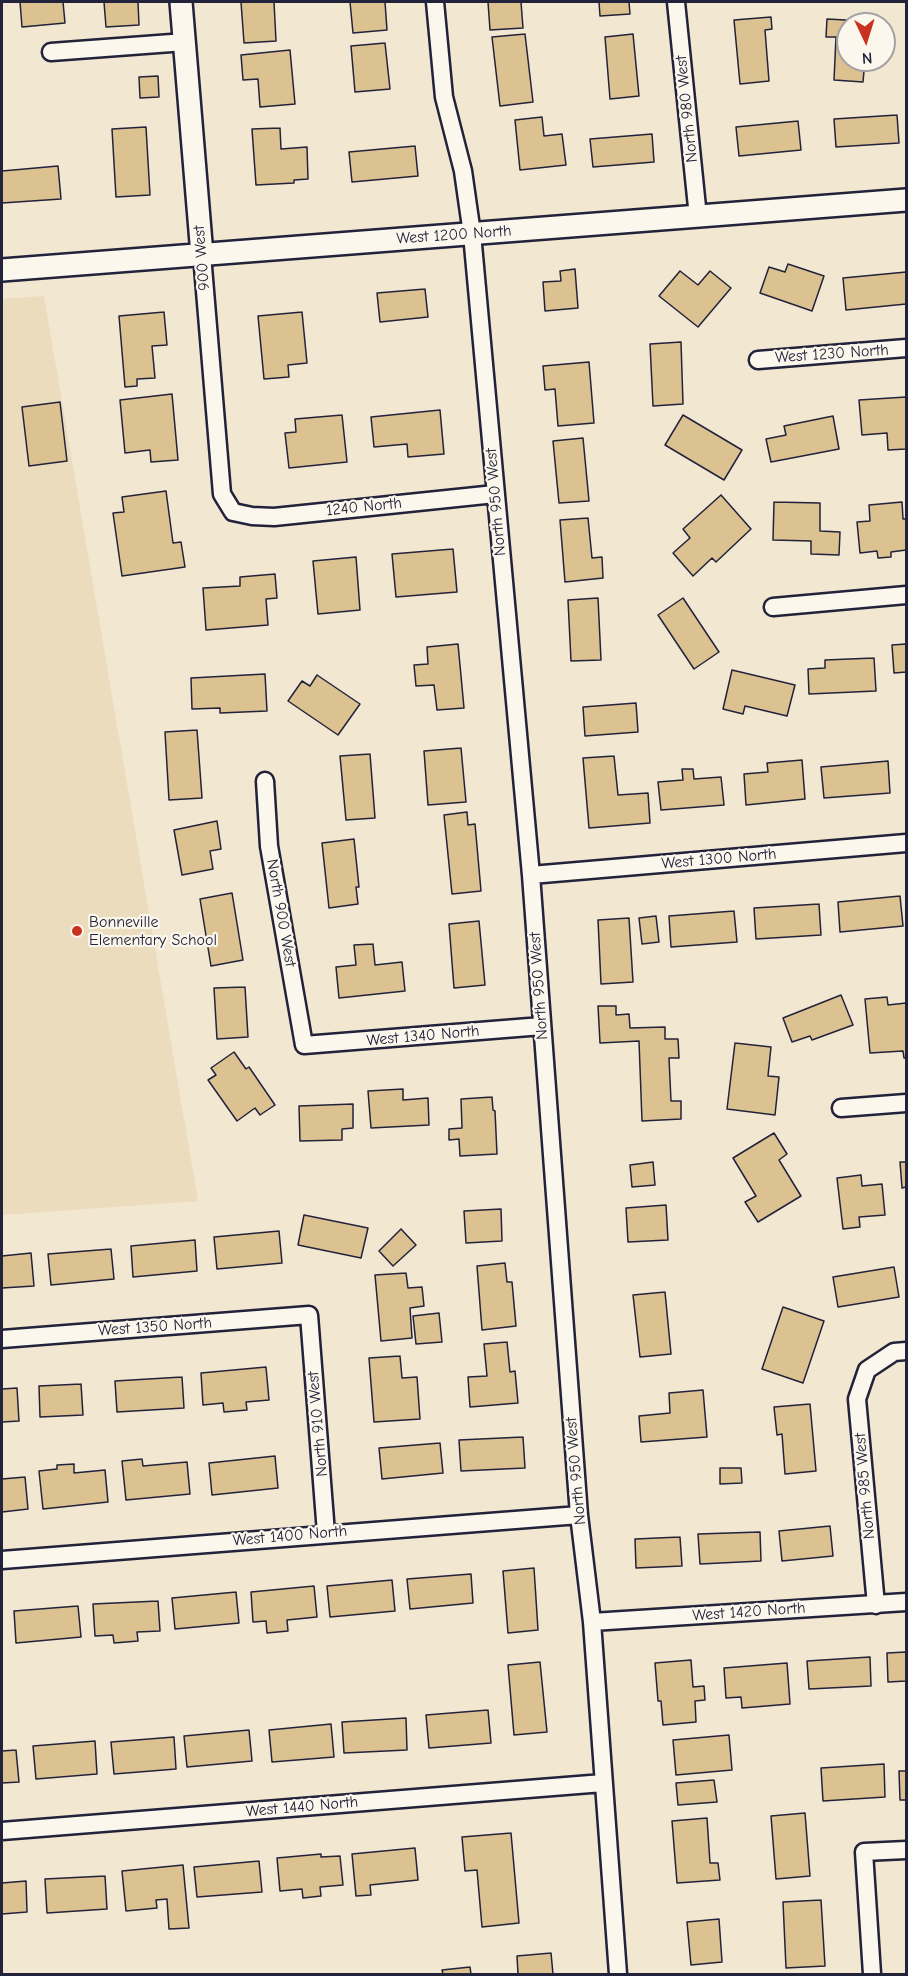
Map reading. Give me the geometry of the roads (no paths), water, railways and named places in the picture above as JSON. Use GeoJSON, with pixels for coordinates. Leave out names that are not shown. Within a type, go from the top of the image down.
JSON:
{"type":"FeatureCollection","features":[{"type":"Feature","properties":{"kind":"street","name":"900 West"},"geometry":{"type":"LineString","coordinates":[[181,2],[222,494],[233,512]]}},
{"type":"Feature","properties":{"kind":"street","name":"North 950 West"},"geometry":{"type":"LineString","coordinates":[[435,2],[444,97],[463,171],[472,234],[531,875],[579,1515],[592,1622],[618,1974]]}},
{"type":"Feature","properties":{"kind":"street","name":"North 980 West"},"geometry":{"type":"LineString","coordinates":[[676,2],[698,217]]}},
{"type":"Feature","properties":{"kind":"street"},"geometry":{"type":"LineString","coordinates":[[51,52],[185,42]]}},
{"type":"Feature","properties":{"kind":"street","name":"West 1200 North"},"geometry":{"type":"LineString","coordinates":[[2,270],[906,200]]}},
{"type":"Feature","properties":{"kind":"street","name":"West 1230 North"},"geometry":{"type":"LineString","coordinates":[[758,360],[906,348]]}},
{"type":"Feature","properties":{"kind":"street","name":"1240 North"},"geometry":{"type":"LineString","coordinates":[[233,512],[274,517],[495,494]]}},
{"type":"Feature","properties":{"kind":"street"},"geometry":{"type":"LineString","coordinates":[[773,607],[906,595]]}},
{"type":"Feature","properties":{"kind":"street","name":"North 900 West"},"geometry":{"type":"LineString","coordinates":[[265,781],[269,846],[304,1045]]}},
{"type":"Feature","properties":{"kind":"street","name":"West 1300 North"},"geometry":{"type":"LineString","coordinates":[[531,875],[906,843]]}},
{"type":"Feature","properties":{"kind":"street","name":"West 1340 North"},"geometry":{"type":"LineString","coordinates":[[304,1045],[542,1026]]}},
{"type":"Feature","properties":{"kind":"street"},"geometry":{"type":"LineString","coordinates":[[841,1108],[906,1103]]}},
{"type":"Feature","properties":{"kind":"street","name":"West 1350 North"},"geometry":{"type":"LineString","coordinates":[[2,1339],[309,1315]]}},
{"type":"Feature","properties":{"kind":"street","name":"North 910 West"},"geometry":{"type":"LineString","coordinates":[[309,1315],[326,1533]]}},
{"type":"Feature","properties":{"kind":"street","name":"North 985 West"},"geometry":{"type":"LineString","coordinates":[[876,1605],[857,1400],[867,1370],[894,1352],[906,1351]]}},
{"type":"Feature","properties":{"kind":"street","name":"West 1400 North"},"geometry":{"type":"LineString","coordinates":[[2,1560],[579,1515]]}},
{"type":"Feature","properties":{"kind":"street","name":"West 1420 North"},"geometry":{"type":"LineString","coordinates":[[592,1622],[906,1602]]}},
{"type":"Feature","properties":{"kind":"street","name":"West 1440 North"},"geometry":{"type":"LineString","coordinates":[[2,1831],[603,1783]]}},
{"type":"Feature","properties":{"kind":"street"},"geometry":{"type":"LineString","coordinates":[[872,1974],[864,1852],[906,1850]]}},
{"type":"Feature","properties":{"kind":"place","name":"Bonneville Elementary School"},"geometry":{"type":"Point","coordinates":[77,931]}}]}
